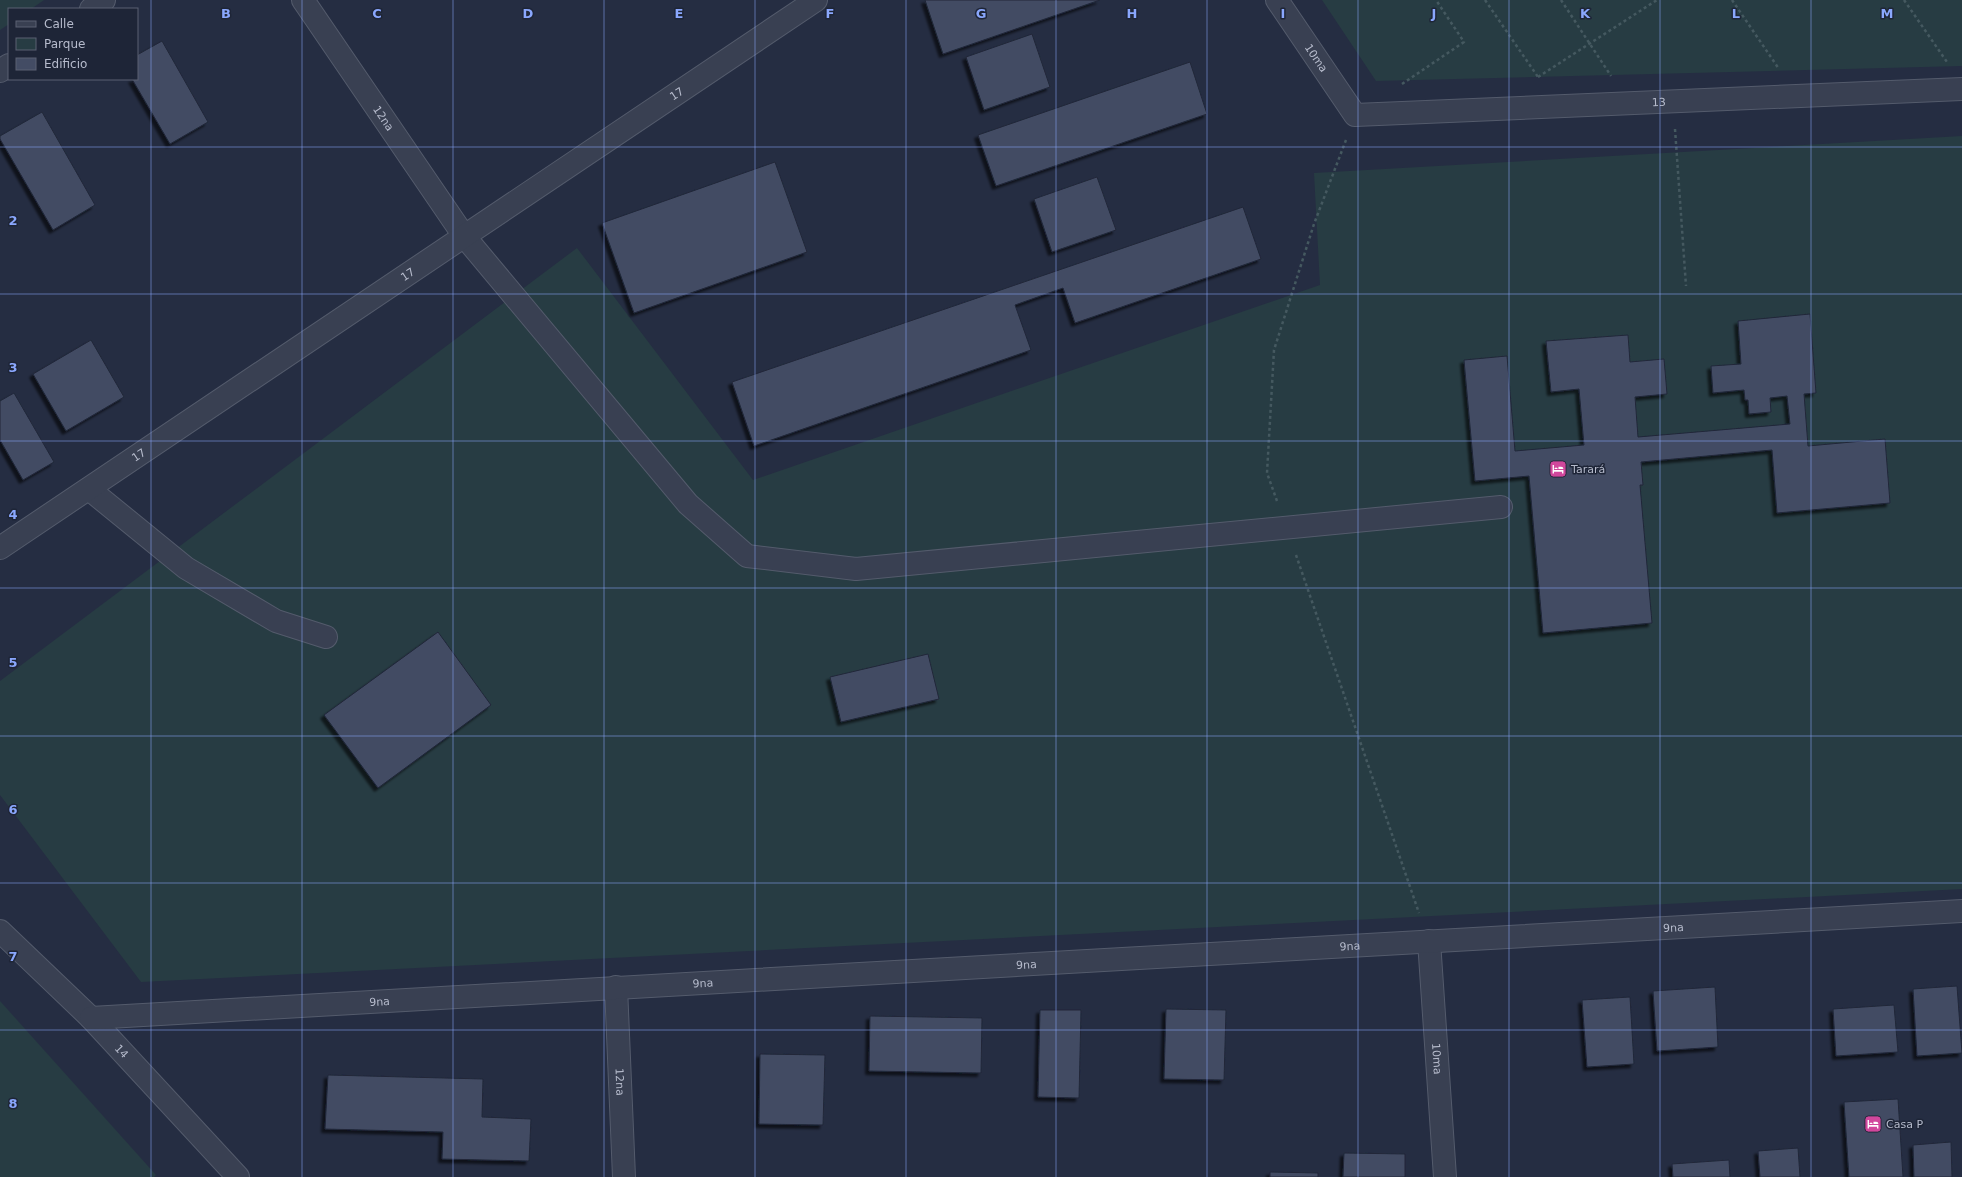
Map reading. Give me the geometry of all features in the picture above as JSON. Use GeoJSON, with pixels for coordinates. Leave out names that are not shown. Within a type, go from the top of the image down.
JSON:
{"type":"FeatureCollection","features":[{"type":"Feature","properties":{"kind":"street"},"geometry":{"type":"LineString","coordinates":[[92,8],[104,0]]}},
{"type":"Feature","properties":{"kind":"street","name":"12na"},"geometry":{"type":"LineString","coordinates":[[303,0],[464,236],[688,504],[747,556],[856,570],[1501,507]]}},
{"type":"Feature","properties":{"kind":"street","name":"17"},"geometry":{"type":"LineString","coordinates":[[0,548],[816,0]]}},
{"type":"Feature","properties":{"kind":"street","name":"10ma"},"geometry":{"type":"LineString","coordinates":[[1277,0],[1355,115]]}},
{"type":"Feature","properties":{"kind":"street","name":"13"},"geometry":{"type":"LineString","coordinates":[[1355,115],[1962,89]]}},
{"type":"Feature","properties":{"kind":"street"},"geometry":{"type":"LineString","coordinates":[[89,488],[186,568],[276,621],[326,637]]}},
{"type":"Feature","properties":{"kind":"street","name":"9na"},"geometry":{"type":"LineString","coordinates":[[91,1018],[1962,911]]}},
{"type":"Feature","properties":{"kind":"street","name":"14"},"geometry":{"type":"LineString","coordinates":[[0,931],[91,1018],[238,1177]]}},
{"type":"Feature","properties":{"kind":"street","name":"10ma"},"geometry":{"type":"LineString","coordinates":[[1429,941],[1445,1177]]}},
{"type":"Feature","properties":{"kind":"street","name":"12na"},"geometry":{"type":"LineString","coordinates":[[616,988],[624,1177]]}},
{"type":"Feature","properties":{"kind":"path"},"geometry":{"type":"LineString","coordinates":[[1400,85],[1464,42],[1436,0]]}},
{"type":"Feature","properties":{"kind":"path"},"geometry":{"type":"LineString","coordinates":[[1485,0],[1557,106]]}},
{"type":"Feature","properties":{"kind":"path"},"geometry":{"type":"LineString","coordinates":[[1561,0],[1629,103]]}},
{"type":"Feature","properties":{"kind":"path"},"geometry":{"type":"LineString","coordinates":[[1538,77],[1657,0]]}},
{"type":"Feature","properties":{"kind":"path"},"geometry":{"type":"LineString","coordinates":[[1732,0],[1797,96]]}},
{"type":"Feature","properties":{"kind":"path"},"geometry":{"type":"LineString","coordinates":[[1904,0],[1949,64]]}},
{"type":"Feature","properties":{"kind":"path"},"geometry":{"type":"LineString","coordinates":[[1672,101],[1686,286]]}},
{"type":"Feature","properties":{"kind":"green space"},"geometry":{"type":"Polygon","coordinates":[[[0,0],[44,0],[32,8],[8,8],[8,25],[0,30],[0,0]]]}},
{"type":"Feature","properties":{"kind":"green space"},"geometry":{"type":"Polygon","coordinates":[[[1322,0],[1962,0],[1962,66],[1376,81],[1322,0]]]}},
{"type":"Feature","properties":{"kind":"green space"},"geometry":{"type":"Polygon","coordinates":[[[1962,136],[1962,889],[141,982],[0,795],[0,681],[577,248],[753,480],[1320,285],[1314,173],[1962,136]]]}},
{"type":"Feature","properties":{"kind":"green space"},"geometry":{"type":"Polygon","coordinates":[[[0,1001],[156,1175],[154,1177],[0,1177],[0,1001]]]}},
{"type":"Feature","properties":{"kind":"building"},"geometry":{"type":"Polygon","coordinates":[[[925,0],[1100,0],[943,54],[925,0]]]}},
{"type":"Feature","properties":{"kind":"building"},"geometry":{"type":"Polygon","coordinates":[[[1032,34],[1050,87],[984,110],[966,57],[1032,34]]]}},
{"type":"Feature","properties":{"kind":"building"},"geometry":{"type":"Polygon","coordinates":[[[162,41],[208,122],[170,144],[133,80],[138,80],[138,54],[162,41]]]}},
{"type":"Feature","properties":{"kind":"building"},"geometry":{"type":"Polygon","coordinates":[[[1190,62],[1207,114],[996,186],[978,135],[1190,62]]]}},
{"type":"Feature","properties":{"kind":"building"},"geometry":{"type":"Polygon","coordinates":[[[42,112],[95,205],[53,230],[0,139],[0,136],[42,112]]]}},
{"type":"Feature","properties":{"kind":"building"},"geometry":{"type":"Polygon","coordinates":[[[775,162],[807,252],[634,313],[602,223],[775,162]]]}},
{"type":"Feature","properties":{"kind":"building"},"geometry":{"type":"Polygon","coordinates":[[[1097,177],[1116,230],[1052,252],[1034,199],[1097,177]]]}},
{"type":"Feature","properties":{"kind":"building"},"geometry":{"type":"Polygon","coordinates":[[[1243,207],[1261,259],[1075,323],[1063,288],[1015,305],[1031,350],[754,446],[732,382],[1243,207]]]}},
{"type":"Feature","properties":{"kind":"building","name":"Tarará"},"geometry":{"type":"Polygon","coordinates":[[[1810,314],[1816,393],[1804,394],[1808,446],[1885,439],[1890,503],[1777,513],[1772,450],[1641,462],[1643,485],[1640,485],[1652,623],[1543,633],[1529,476],[1475,481],[1464,360],[1507,356],[1515,451],[1584,445],[1579,389],[1551,392],[1546,341],[1628,335],[1630,362],[1664,359],[1667,394],[1635,397],[1638,437],[1790,424],[1787,396],[1770,398],[1771,412],[1749,414],[1748,400],[1745,400],[1744,390],[1713,393],[1711,366],[1741,364],[1738,321],[1810,314]]]}},
{"type":"Feature","properties":{"kind":"building"},"geometry":{"type":"Polygon","coordinates":[[[91,340],[124,397],[66,431],[33,374],[91,340]]]}},
{"type":"Feature","properties":{"kind":"building"},"geometry":{"type":"Polygon","coordinates":[[[14,393],[54,462],[23,480],[0,440],[0,401],[14,393]]]}},
{"type":"Feature","properties":{"kind":"building"},"geometry":{"type":"Polygon","coordinates":[[[438,632],[491,705],[378,788],[324,715],[438,632]]]}},
{"type":"Feature","properties":{"kind":"building"},"geometry":{"type":"Polygon","coordinates":[[[928,654],[939,699],[841,722],[830,677],[928,654]]]}},
{"type":"Feature","properties":{"kind":"building"},"geometry":{"type":"Polygon","coordinates":[[[1957,986],[1962,1053],[1917,1056],[1913,989],[1957,986]]]}},
{"type":"Feature","properties":{"kind":"building"},"geometry":{"type":"Polygon","coordinates":[[[1715,987],[1718,1047],[1657,1051],[1653,991],[1715,987]]]}},
{"type":"Feature","properties":{"kind":"building"},"geometry":{"type":"Polygon","coordinates":[[[1630,997],[1634,1064],[1587,1067],[1582,1000],[1630,997]]]}},
{"type":"Feature","properties":{"kind":"building"},"geometry":{"type":"Polygon","coordinates":[[[1894,1005],[1898,1052],[1836,1056],[1833,1009],[1894,1005]]]}},
{"type":"Feature","properties":{"kind":"building"},"geometry":{"type":"Polygon","coordinates":[[[1166,1009],[1226,1010],[1224,1080],[1164,1079],[1166,1009]]]}},
{"type":"Feature","properties":{"kind":"building"},"geometry":{"type":"Polygon","coordinates":[[[1040,1010],[1081,1010],[1079,1098],[1038,1097],[1040,1010]]]}},
{"type":"Feature","properties":{"kind":"building"},"geometry":{"type":"Polygon","coordinates":[[[870,1016],[982,1018],[981,1073],[869,1071],[870,1016]]]}},
{"type":"Feature","properties":{"kind":"building"},"geometry":{"type":"Polygon","coordinates":[[[760,1054],[825,1055],[823,1125],[759,1124],[760,1054]]]}},
{"type":"Feature","properties":{"kind":"building"},"geometry":{"type":"Polygon","coordinates":[[[328,1075],[483,1079],[482,1117],[531,1119],[529,1161],[442,1159],[443,1132],[325,1129],[328,1075]]]}},
{"type":"Feature","properties":{"kind":"building","name":"Casa P"},"geometry":{"type":"Polygon","coordinates":[[[1898,1099],[1903,1177],[1849,1177],[1844,1102],[1898,1099]]]}},
{"type":"Feature","properties":{"kind":"building"},"geometry":{"type":"Polygon","coordinates":[[[1951,1142],[1952,1177],[1914,1177],[1913,1145],[1951,1142]]]}},
{"type":"Feature","properties":{"kind":"building"},"geometry":{"type":"Polygon","coordinates":[[[1798,1148],[1800,1177],[1760,1177],[1758,1151],[1798,1148]]]}},
{"type":"Feature","properties":{"kind":"building"},"geometry":{"type":"Polygon","coordinates":[[[1344,1153],[1405,1154],[1405,1177],[1343,1177],[1344,1153]]]}},
{"type":"Feature","properties":{"kind":"building"},"geometry":{"type":"Polygon","coordinates":[[[1729,1160],[1730,1177],[1673,1177],[1672,1164],[1729,1160]]]}},
{"type":"Feature","properties":{"kind":"building"},"geometry":{"type":"Polygon","coordinates":[[[1270,1172],[1318,1173],[1318,1177],[1270,1177],[1270,1172]]]}},
{"type":"Feature","properties":{"kind":"place","name":"Tarará"},"geometry":{"type":"Point","coordinates":[1558,469]}},
{"type":"Feature","properties":{"kind":"place","name":"Casa P"},"geometry":{"type":"Point","coordinates":[1873,1124]}}]}
